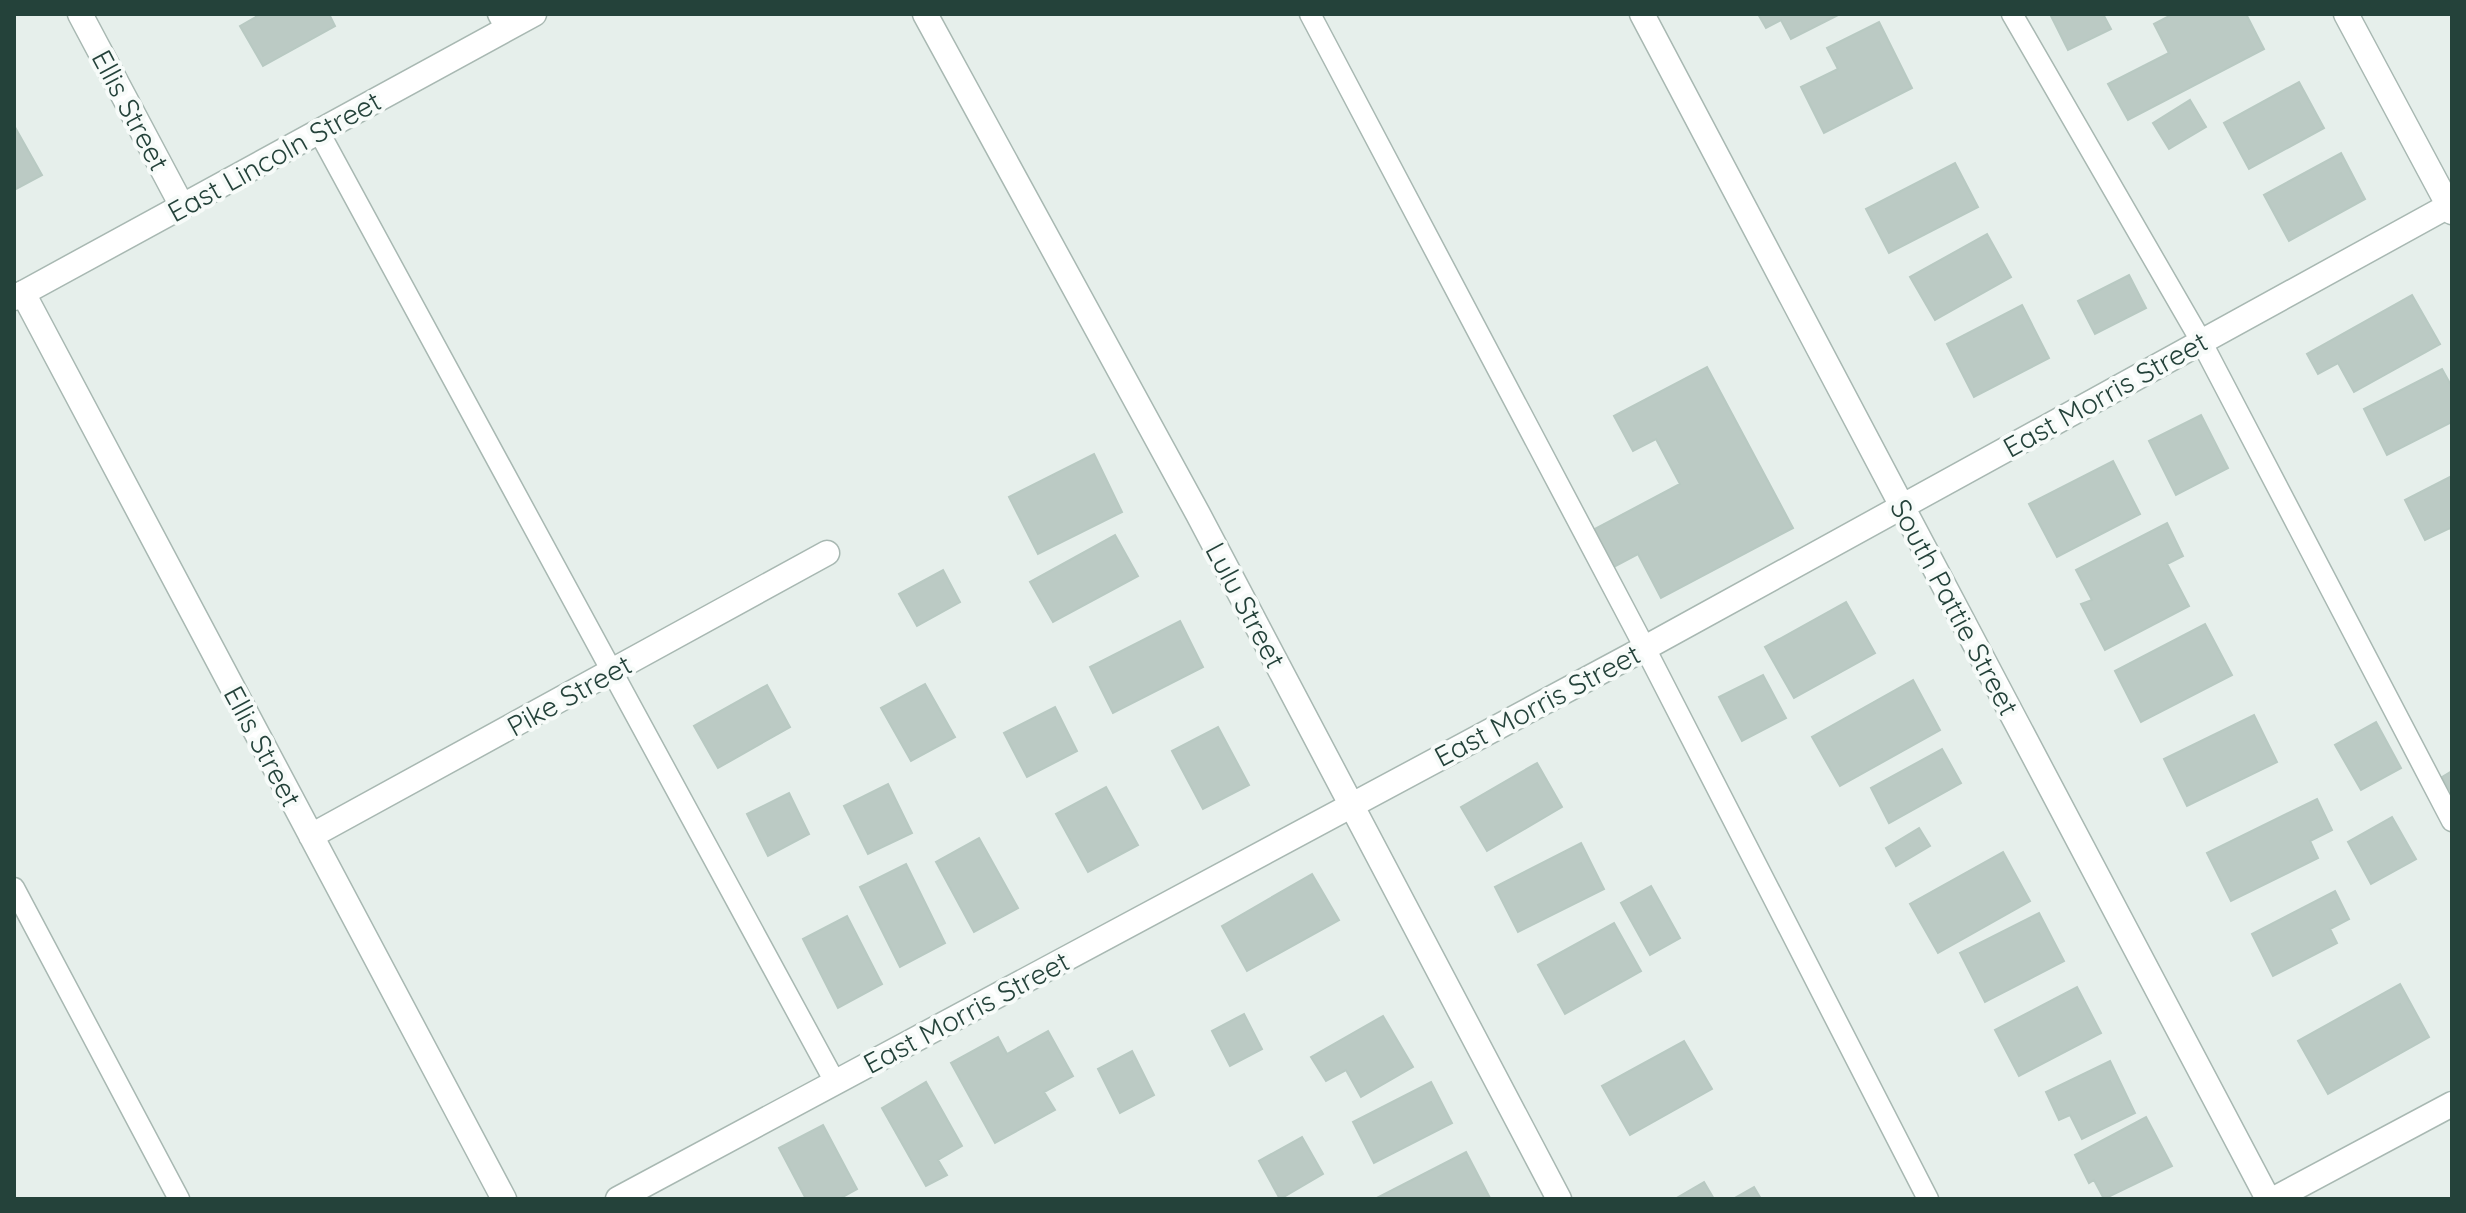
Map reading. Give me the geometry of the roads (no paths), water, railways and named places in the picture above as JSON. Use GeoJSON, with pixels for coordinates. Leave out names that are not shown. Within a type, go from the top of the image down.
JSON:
{"type":"FeatureCollection","features":[{"type":"Feature","properties":{"kind":"street","name":"Ellis Street"},"geometry":{"type":"LineString","coordinates":[[80,14],[182,206]]}},
{"type":"Feature","properties":{"kind":"street","name":"East Lincoln Street"},"geometry":{"type":"LineString","coordinates":[[18,295],[319,132],[502,22],[534,14]]}},
{"type":"Feature","properties":{"kind":"street","name":"Lulu Street"},"geometry":{"type":"LineString","coordinates":[[925,14],[1198,514],[1559,1199]]}},
{"type":"Feature","properties":{"kind":"street","name":"South Pattie Street"},"geometry":{"type":"LineString","coordinates":[[1642,14],[2271,1199]]}},
{"type":"Feature","properties":{"kind":"street"},"geometry":{"type":"LineString","coordinates":[[2346,14],[2451,207]]}},
{"type":"Feature","properties":{"kind":"street","name":"East Morris Street"},"geometry":{"type":"LineString","coordinates":[[618,1199],[1645,648],[2201,341],[2451,207]]}},
{"type":"Feature","properties":{"kind":"street","name":"Ellis Street"},"geometry":{"type":"LineString","coordinates":[[18,295],[504,1199]]}},
{"type":"Feature","properties":{"kind":"street","name":"Pike Street"},"geometry":{"type":"LineString","coordinates":[[311,836],[827,553]]}},
{"type":"Feature","properties":{"kind":"street"},"geometry":{"type":"LineString","coordinates":[[2271,1199],[2452,1104]]}},
{"type":"Feature","properties":{"kind":"lane"},"geometry":{"type":"LineString","coordinates":[[1310,14],[1645,648],[1928,1199]]}},
{"type":"Feature","properties":{"kind":"lane"},"geometry":{"type":"LineString","coordinates":[[2012,14],[2201,341],[2452,821]]}},
{"type":"Feature","properties":{"kind":"lane"},"geometry":{"type":"LineString","coordinates":[[319,132],[835,1082]]}},
{"type":"Feature","properties":{"kind":"lane"},"geometry":{"type":"LineString","coordinates":[[14,888],[179,1199]]}}]}
